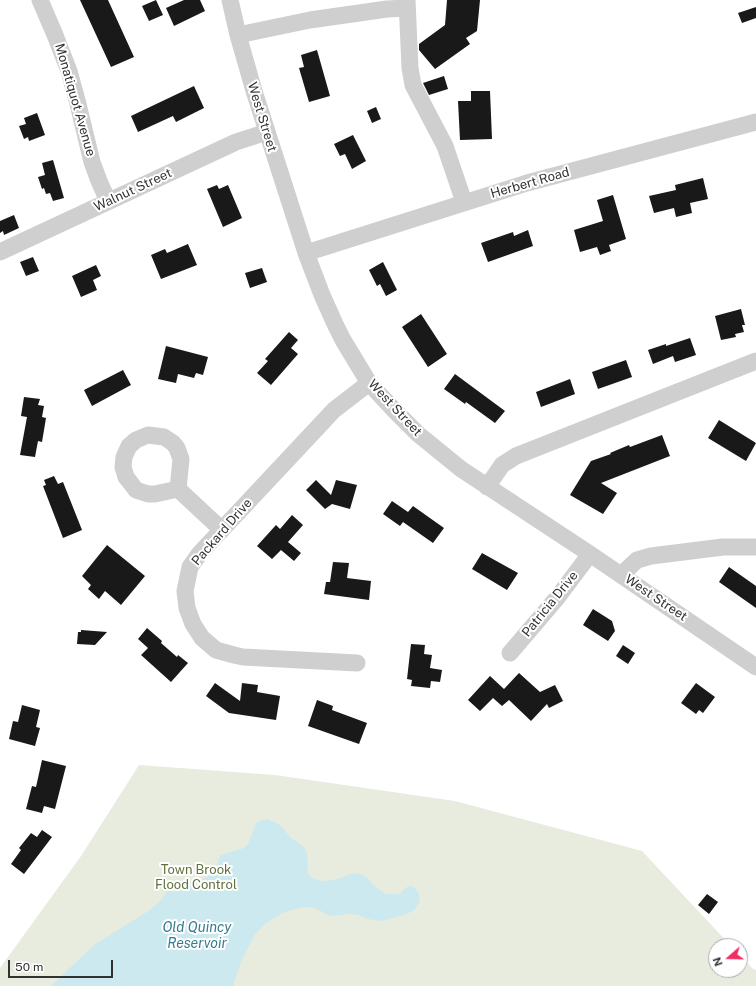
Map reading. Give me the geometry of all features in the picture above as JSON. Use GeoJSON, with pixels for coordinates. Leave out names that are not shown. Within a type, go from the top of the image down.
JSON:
{"type":"FeatureCollection","features":[{"type":"Feature","properties":{"kind":"street","name":"Monatiquot Avenue"},"geometry":{"type":"LineString","coordinates":[[40,0],[69,71],[78,100],[92,162],[108,201]]}},
{"type":"Feature","properties":{"kind":"street","name":"West Street"},"geometry":{"type":"LineString","coordinates":[[230,0],[238,35],[267,132],[306,253],[322,295],[336,324],[369,383],[418,434],[447,459],[756,666]]}},
{"type":"Feature","properties":{"kind":"street"},"geometry":{"type":"LineString","coordinates":[[238,35],[310,20],[386,9],[407,4],[410,68],[413,85],[447,150],[464,202]]}},
{"type":"Feature","properties":{"kind":"street","name":"Herbert Road"},"geometry":{"type":"LineString","coordinates":[[306,253],[464,202],[539,180],[756,122]]}},
{"type":"Feature","properties":{"kind":"street","name":"Walnut Street"},"geometry":{"type":"LineString","coordinates":[[0,252],[236,142],[267,132]]}},
{"type":"Feature","properties":{"kind":"street"},"geometry":{"type":"LineString","coordinates":[[487,487],[502,465],[516,456],[756,361]]}},
{"type":"Feature","properties":{"kind":"street","name":"Packard Drive"},"geometry":{"type":"LineString","coordinates":[[357,663],[234,656],[216,650],[202,638],[193,624],[185,600],[186,583],[190,567],[194,560],[334,410],[369,383]]}},
{"type":"Feature","properties":{"kind":"street"},"geometry":{"type":"LineString","coordinates":[[178,489],[222,530]]}},
{"type":"Feature","properties":{"kind":"street"},"geometry":{"type":"LineString","coordinates":[[621,575],[637,560],[651,556],[723,547],[756,547]]}},
{"type":"Feature","properties":{"kind":"street","name":"Patricia Drive"},"geometry":{"type":"LineString","coordinates":[[510,653],[557,598],[590,554]]}},
{"type":"Feature","properties":{"kind":"green space","name":"Town Brook Flood Control"},"geometry":{"type":"Polygon","coordinates":[[[139,765],[275,775],[455,801],[642,851],[724,938],[708,938],[708,978],[748,978],[748,964],[756,970],[756,986],[0,986],[0,968],[81,856],[139,765]]]}},
{"type":"Feature","properties":{"kind":"water","name":"Old Quincy Reservoir"},"geometry":{"type":"Polygon","coordinates":[[[268,819],[280,825],[291,838],[304,847],[307,853],[308,873],[312,878],[321,881],[335,880],[353,873],[361,874],[368,878],[372,884],[386,894],[399,894],[407,887],[411,886],[415,888],[419,894],[420,901],[415,909],[407,914],[382,921],[367,919],[358,915],[350,914],[332,916],[315,908],[309,907],[302,907],[285,912],[267,922],[255,934],[241,962],[233,986],[51,986],[94,945],[150,910],[161,900],[168,890],[174,892],[212,875],[217,866],[220,855],[244,848],[248,844],[257,822],[268,819]]]}},
{"type":"Feature","properties":{"kind":"building"},"geometry":{"type":"Polygon","coordinates":[[[80,0],[108,0],[134,57],[111,67],[80,0]]]}},
{"type":"Feature","properties":{"kind":"building"},"geometry":{"type":"Polygon","coordinates":[[[156,0],[163,15],[149,21],[142,6],[156,0]]]}},
{"type":"Feature","properties":{"kind":"building"},"geometry":{"type":"Polygon","coordinates":[[[184,0],[200,0],[205,11],[174,26],[166,8],[184,0]]]}},
{"type":"Feature","properties":{"kind":"building"},"geometry":{"type":"Polygon","coordinates":[[[447,0],[480,0],[477,31],[466,38],[470,44],[435,69],[419,50],[419,44],[445,25],[447,0]]]}},
{"type":"Feature","properties":{"kind":"building"},"geometry":{"type":"Polygon","coordinates":[[[756,7],[756,18],[742,23],[738,13],[756,7]]]}},
{"type":"Feature","properties":{"kind":"building"},"geometry":{"type":"Polygon","coordinates":[[[317,50],[330,96],[309,102],[299,68],[304,67],[301,55],[317,50]]]}},
{"type":"Feature","properties":{"kind":"building"},"geometry":{"type":"Polygon","coordinates":[[[444,76],[448,89],[429,95],[423,83],[444,76]]]}},
{"type":"Feature","properties":{"kind":"building"},"geometry":{"type":"Polygon","coordinates":[[[194,86],[204,108],[176,122],[173,116],[138,132],[131,116],[194,86]]]}},
{"type":"Feature","properties":{"kind":"building"},"geometry":{"type":"Polygon","coordinates":[[[471,91],[490,91],[492,139],[460,140],[458,101],[471,101],[471,91]]]}},
{"type":"Feature","properties":{"kind":"building"},"geometry":{"type":"Polygon","coordinates":[[[376,107],[381,119],[372,123],[367,111],[376,107]]]}},
{"type":"Feature","properties":{"kind":"building"},"geometry":{"type":"Polygon","coordinates":[[[37,113],[45,135],[29,141],[28,137],[24,139],[19,126],[26,124],[24,118],[37,113]]]}},
{"type":"Feature","properties":{"kind":"building"},"geometry":{"type":"Polygon","coordinates":[[[353,135],[366,161],[352,169],[345,154],[340,156],[334,144],[353,135]]]}},
{"type":"Feature","properties":{"kind":"building"},"geometry":{"type":"Polygon","coordinates":[[[53,160],[64,198],[53,201],[50,193],[46,194],[44,188],[42,189],[38,177],[45,175],[42,163],[53,160]]]}},
{"type":"Feature","properties":{"kind":"building"},"geometry":{"type":"Polygon","coordinates":[[[703,178],[708,199],[690,203],[692,213],[676,217],[674,208],[654,213],[649,196],[676,190],[675,185],[703,178]]]}},
{"type":"Feature","properties":{"kind":"building"},"geometry":{"type":"Polygon","coordinates":[[[217,185],[219,189],[228,185],[242,218],[223,227],[207,189],[217,185]]]}},
{"type":"Feature","properties":{"kind":"building"},"geometry":{"type":"Polygon","coordinates":[[[613,195],[626,239],[609,245],[611,251],[600,255],[597,247],[580,252],[574,230],[603,221],[597,200],[613,195]]]}},
{"type":"Feature","properties":{"kind":"building"},"geometry":{"type":"Polygon","coordinates":[[[14,215],[19,228],[4,235],[3,231],[0,233],[0,221],[14,215]]]}},
{"type":"Feature","properties":{"kind":"building"},"geometry":{"type":"Polygon","coordinates":[[[528,230],[533,246],[488,262],[481,243],[513,232],[514,236],[528,230]]]}},
{"type":"Feature","properties":{"kind":"building"},"geometry":{"type":"Polygon","coordinates":[[[188,244],[197,265],[161,279],[151,255],[165,249],[167,253],[188,244]]]}},
{"type":"Feature","properties":{"kind":"building"},"geometry":{"type":"Polygon","coordinates":[[[33,257],[39,271],[26,276],[20,262],[33,257]]]}},
{"type":"Feature","properties":{"kind":"building"},"geometry":{"type":"Polygon","coordinates":[[[383,262],[397,290],[386,296],[380,284],[377,286],[369,270],[383,262]]]}},
{"type":"Feature","properties":{"kind":"building"},"geometry":{"type":"Polygon","coordinates":[[[96,265],[101,276],[93,280],[97,290],[81,297],[72,276],[96,265]]]}},
{"type":"Feature","properties":{"kind":"building"},"geometry":{"type":"Polygon","coordinates":[[[262,268],[267,282],[250,288],[245,273],[262,268]]]}},
{"type":"Feature","properties":{"kind":"building"},"geometry":{"type":"Polygon","coordinates":[[[741,309],[745,325],[742,325],[744,332],[735,334],[736,337],[721,340],[715,316],[741,309]]]}},
{"type":"Feature","properties":{"kind":"building"},"geometry":{"type":"Polygon","coordinates":[[[421,314],[447,354],[428,367],[402,327],[421,314]]]}},
{"type":"Feature","properties":{"kind":"building"},"geometry":{"type":"Polygon","coordinates":[[[289,332],[298,340],[291,348],[298,354],[271,385],[257,373],[268,361],[265,359],[289,332]]]}},
{"type":"Feature","properties":{"kind":"building"},"geometry":{"type":"Polygon","coordinates":[[[690,338],[696,355],[675,362],[673,356],[653,364],[648,350],[690,338]]]}},
{"type":"Feature","properties":{"kind":"building"},"geometry":{"type":"Polygon","coordinates":[[[166,346],[208,357],[203,375],[196,373],[194,378],[178,374],[176,383],[158,379],[166,346]]]}},
{"type":"Feature","properties":{"kind":"building"},"geometry":{"type":"Polygon","coordinates":[[[626,360],[632,377],[598,389],[592,372],[626,360]]]}},
{"type":"Feature","properties":{"kind":"building"},"geometry":{"type":"Polygon","coordinates":[[[123,370],[131,385],[92,406],[84,390],[123,370]]]}},
{"type":"Feature","properties":{"kind":"building"},"geometry":{"type":"Polygon","coordinates":[[[455,374],[505,411],[495,423],[466,402],[465,404],[444,389],[455,374]]]}},
{"type":"Feature","properties":{"kind":"building"},"geometry":{"type":"Polygon","coordinates":[[[570,379],[575,394],[541,407],[536,392],[570,379]]]}},
{"type":"Feature","properties":{"kind":"building"},"geometry":{"type":"Polygon","coordinates":[[[24,397],[40,399],[38,405],[44,406],[42,417],[46,418],[42,442],[38,441],[35,457],[20,455],[27,417],[21,416],[24,397]]]}},
{"type":"Feature","properties":{"kind":"building"},"geometry":{"type":"Polygon","coordinates":[[[719,420],[756,443],[746,461],[708,438],[719,420]]]}},
{"type":"Feature","properties":{"kind":"building"},"geometry":{"type":"Polygon","coordinates":[[[662,435],[670,456],[601,483],[617,493],[603,514],[570,495],[591,461],[611,454],[610,453],[629,445],[630,447],[662,435]]]}},
{"type":"Feature","properties":{"kind":"building"},"geometry":{"type":"Polygon","coordinates":[[[54,476],[58,484],[63,482],[82,530],[63,538],[43,486],[46,485],[44,480],[54,476]]]}},
{"type":"Feature","properties":{"kind":"building"},"geometry":{"type":"Polygon","coordinates":[[[316,480],[331,495],[336,480],[357,485],[350,509],[332,504],[325,509],[306,490],[316,480]]]}},
{"type":"Feature","properties":{"kind":"building"},"geometry":{"type":"Polygon","coordinates":[[[392,501],[408,512],[413,506],[444,528],[433,543],[403,522],[400,526],[383,514],[392,501]]]}},
{"type":"Feature","properties":{"kind":"building"},"geometry":{"type":"Polygon","coordinates":[[[292,515],[303,525],[288,542],[301,553],[294,561],[281,550],[272,559],[257,546],[276,525],[280,529],[292,515]]]}},
{"type":"Feature","properties":{"kind":"building"},"geometry":{"type":"Polygon","coordinates":[[[107,545],[145,576],[121,605],[105,591],[99,599],[88,589],[91,585],[82,576],[107,545]]]}},
{"type":"Feature","properties":{"kind":"building"},"geometry":{"type":"Polygon","coordinates":[[[482,553],[518,573],[507,590],[472,569],[482,553]]]}},
{"type":"Feature","properties":{"kind":"building"},"geometry":{"type":"Polygon","coordinates":[[[333,562],[349,563],[347,578],[371,581],[369,600],[324,594],[326,582],[330,582],[333,562]]]}},
{"type":"Feature","properties":{"kind":"building"},"geometry":{"type":"Polygon","coordinates":[[[729,567],[756,586],[756,608],[719,582],[729,567]]]}},
{"type":"Feature","properties":{"kind":"building"},"geometry":{"type":"Polygon","coordinates":[[[593,609],[612,621],[615,631],[608,641],[583,625],[593,609]]]}},
{"type":"Feature","properties":{"kind":"building"},"geometry":{"type":"Polygon","coordinates":[[[147,628],[177,657],[178,655],[188,663],[171,682],[141,655],[148,648],[138,639],[147,628]]]}},
{"type":"Feature","properties":{"kind":"building"},"geometry":{"type":"Polygon","coordinates":[[[81,630],[107,632],[95,645],[77,644],[78,632],[81,632],[81,630]]]}},
{"type":"Feature","properties":{"kind":"building"},"geometry":{"type":"Polygon","coordinates":[[[411,644],[425,645],[424,654],[432,655],[430,668],[442,670],[440,682],[431,681],[430,688],[411,686],[412,680],[407,679],[411,644]]]}},
{"type":"Feature","properties":{"kind":"building"},"geometry":{"type":"Polygon","coordinates":[[[623,645],[635,653],[628,664],[616,656],[623,645]]]}},
{"type":"Feature","properties":{"kind":"building"},"geometry":{"type":"Polygon","coordinates":[[[519,673],[540,692],[555,685],[563,701],[549,708],[547,704],[531,721],[509,700],[502,706],[493,698],[480,711],[468,700],[490,676],[504,689],[519,673]]]}},
{"type":"Feature","properties":{"kind":"building"},"geometry":{"type":"Polygon","coordinates":[[[215,683],[240,701],[242,683],[258,685],[257,692],[280,696],[276,720],[229,713],[206,696],[215,683]]]}},
{"type":"Feature","properties":{"kind":"building"},"geometry":{"type":"Polygon","coordinates":[[[696,683],[715,697],[703,713],[699,710],[696,714],[681,703],[696,683]]]}},
{"type":"Feature","properties":{"kind":"building"},"geometry":{"type":"Polygon","coordinates":[[[317,700],[333,706],[332,710],[367,723],[359,744],[308,726],[317,700]]]}},
{"type":"Feature","properties":{"kind":"building"},"geometry":{"type":"Polygon","coordinates":[[[22,705],[40,710],[36,727],[40,728],[35,746],[9,739],[13,721],[18,722],[22,705]]]}},
{"type":"Feature","properties":{"kind":"building"},"geometry":{"type":"Polygon","coordinates":[[[42,760],[66,766],[55,809],[44,806],[42,813],[26,809],[32,786],[36,787],[42,760]]]}},
{"type":"Feature","properties":{"kind":"building"},"geometry":{"type":"Polygon","coordinates":[[[42,830],[52,837],[24,874],[11,864],[21,850],[19,848],[31,833],[37,837],[42,830]]]}},
{"type":"Feature","properties":{"kind":"building"},"geometry":{"type":"Polygon","coordinates":[[[707,894],[718,902],[709,914],[698,905],[707,894]]]}}]}
